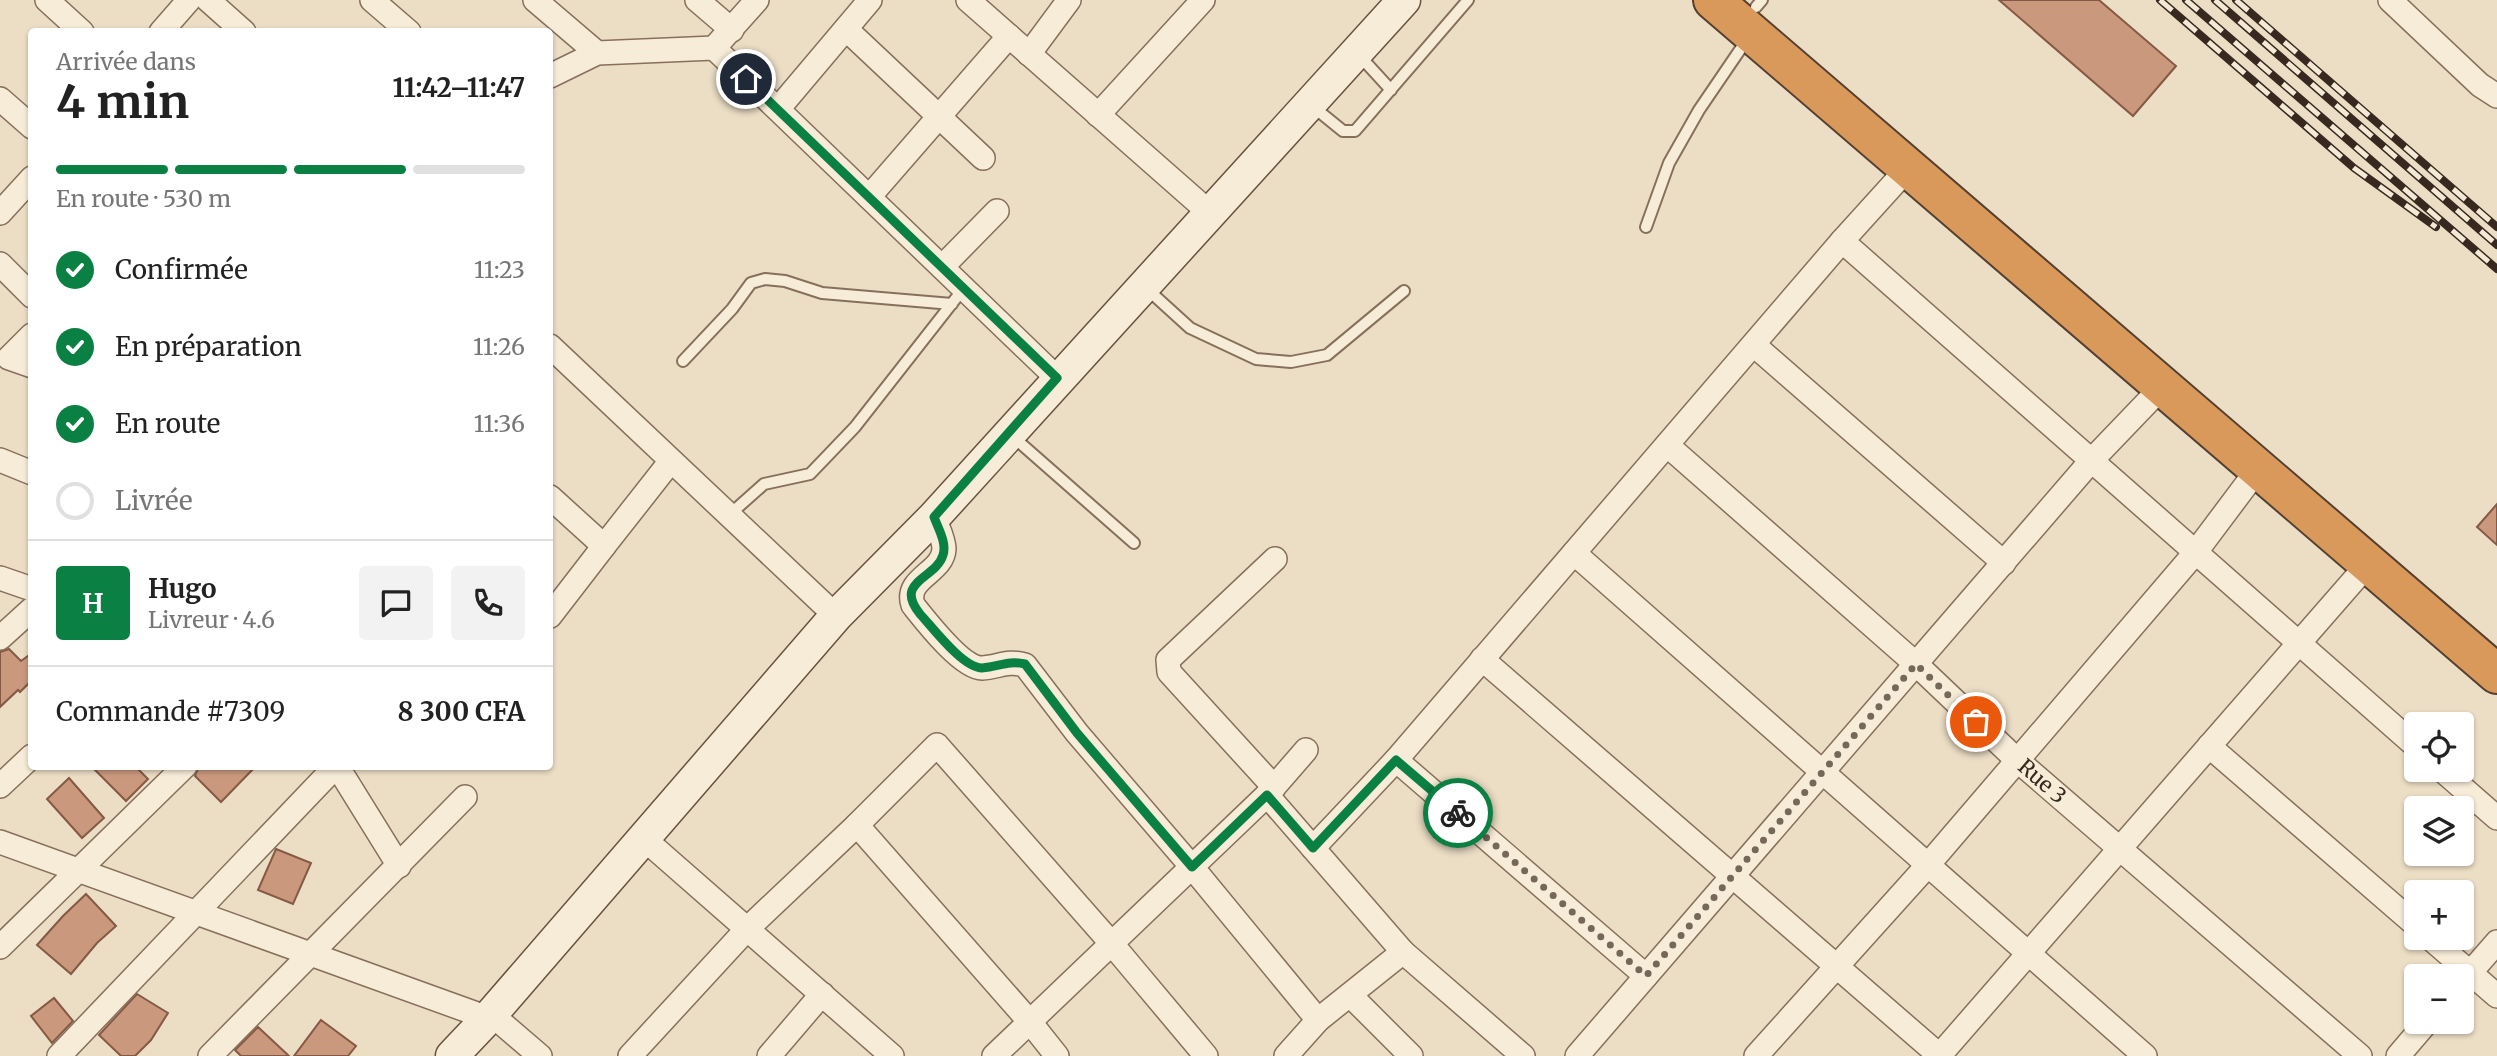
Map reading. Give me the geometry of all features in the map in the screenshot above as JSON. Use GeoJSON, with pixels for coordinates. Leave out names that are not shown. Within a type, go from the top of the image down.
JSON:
{"type":"FeatureCollection","features":[{"type":"Feature","properties":{"kind":"highway"},"geometry":{"type":"LineString","coordinates":[[1713,0],[1754,10],[2497,650]]}},
{"type":"Feature","properties":{"kind":"highway"},"geometry":{"type":"LineString","coordinates":[[1754,10],[1952,207],[2497,674]]}},
{"type":"Feature","properties":{"kind":"street"},"geometry":{"type":"LineString","coordinates":[[47,0],[78,28]]}},
{"type":"Feature","properties":{"kind":"street"},"geometry":{"type":"LineString","coordinates":[[164,28],[189,0]]}},
{"type":"Feature","properties":{"kind":"street"},"geometry":{"type":"LineString","coordinates":[[208,0],[240,28]]}},
{"type":"Feature","properties":{"kind":"street"},"geometry":{"type":"LineString","coordinates":[[372,0],[404,28]]}},
{"type":"Feature","properties":{"kind":"street"},"geometry":{"type":"LineString","coordinates":[[536,0],[597,53]]}},
{"type":"Feature","properties":{"kind":"street"},"geometry":{"type":"LineString","coordinates":[[697,0],[732,30]]}},
{"type":"Feature","properties":{"kind":"street"},"geometry":{"type":"LineString","coordinates":[[553,75],[597,53],[714,48],[757,0]]}},
{"type":"Feature","properties":{"kind":"street"},"geometry":{"type":"LineString","coordinates":[[778,109],[870,0]]}},
{"type":"Feature","properties":{"kind":"street"},"geometry":{"type":"LineString","coordinates":[[968,0],[1210,213]]}},
{"type":"Feature","properties":{"kind":"street"},"geometry":{"type":"LineString","coordinates":[[1029,54],[1069,0]]}},
{"type":"Feature","properties":{"kind":"street"},"geometry":{"type":"LineString","coordinates":[[1098,115],[1203,0]]}},
{"type":"Feature","properties":{"kind":"street"},"geometry":{"type":"LineString","coordinates":[[452,1056],[836,617],[934,517],[1057,378],[1404,0]]}},
{"type":"Feature","properties":{"kind":"street"},"geometry":{"type":"LineString","coordinates":[[2390,0],[2480,85],[2497,96]]}},
{"type":"Feature","properties":{"kind":"street"},"geometry":{"type":"LineString","coordinates":[[846,29],[983,158]]}},
{"type":"Feature","properties":{"kind":"street"},"geometry":{"type":"LineString","coordinates":[[869,197],[1009,36]]}},
{"type":"Feature","properties":{"kind":"street"},"geometry":{"type":"LineString","coordinates":[[714,48],[942,267],[958,296],[1057,378]]}},
{"type":"Feature","properties":{"kind":"street"},"geometry":{"type":"LineString","coordinates":[[0,99],[28,124]]}},
{"type":"Feature","properties":{"kind":"street"},"geometry":{"type":"LineString","coordinates":[[1313,848],[1396,760],[1842,241],[1909,167]]}},
{"type":"Feature","properties":{"kind":"street"},"geometry":{"type":"LineString","coordinates":[[0,213],[28,182]]}},
{"type":"Feature","properties":{"kind":"street"},"geometry":{"type":"LineString","coordinates":[[942,267],[997,211]]}},
{"type":"Feature","properties":{"kind":"street"},"geometry":{"type":"LineString","coordinates":[[1842,241],[2404,736]]}},
{"type":"Feature","properties":{"kind":"street"},"geometry":{"type":"LineString","coordinates":[[0,264],[28,292]]}},
{"type":"Feature","properties":{"kind":"street"},"geometry":{"type":"LineString","coordinates":[[28,339],[9,358],[28,365]]}},
{"type":"Feature","properties":{"kind":"street"},"geometry":{"type":"LineString","coordinates":[[1754,345],[2004,563]]}},
{"type":"Feature","properties":{"kind":"street"},"geometry":{"type":"LineString","coordinates":[[553,349],[836,617]]}},
{"type":"Feature","properties":{"kind":"street"},"geometry":{"type":"LineString","coordinates":[[1577,1056],[2091,461],[2162,387]]}},
{"type":"Feature","properties":{"kind":"street","name":"Rue 3"},"geometry":{"type":"LineString","coordinates":[[1667,445],[1916,664],[2017,760],[2360,1056]]}},
{"type":"Feature","properties":{"kind":"street"},"geometry":{"type":"LineString","coordinates":[[0,460],[28,471]]}},
{"type":"Feature","properties":{"kind":"street"},"geometry":{"type":"LineString","coordinates":[[553,612],[670,462]]}},
{"type":"Feature","properties":{"kind":"street"},"geometry":{"type":"LineString","coordinates":[[1756,1056],[1927,866],[2195,553],[2258,469]]}},
{"type":"Feature","properties":{"kind":"street"},"geometry":{"type":"LineString","coordinates":[[553,500],[604,546]]}},
{"type":"Feature","properties":{"kind":"street"},"geometry":{"type":"LineString","coordinates":[[934,517],[944,546],[943,558],[914,586],[910,597],[913,605],[965,663],[980,668],[1012,661],[1025,664],[1077,733],[1318,1020]]}},
{"type":"Feature","properties":{"kind":"street"},"geometry":{"type":"LineString","coordinates":[[1574,553],[1823,769],[1927,866],[2145,1056]]}},
{"type":"Feature","properties":{"kind":"street"},"geometry":{"type":"LineString","coordinates":[[1275,559],[1168,660],[1167,666],[1271,791],[1313,848],[1403,952],[1523,1056]]}},
{"type":"Feature","properties":{"kind":"street"},"geometry":{"type":"LineString","coordinates":[[1482,659],[1939,1056],[2368,564]]}},
{"type":"Feature","properties":{"kind":"street"},"geometry":{"type":"LineString","coordinates":[[0,578],[28,588]]}},
{"type":"Feature","properties":{"kind":"street"},"geometry":{"type":"LineString","coordinates":[[0,638],[28,613]]}},
{"type":"Feature","properties":{"kind":"street"},"geometry":{"type":"LineString","coordinates":[[630,1056],[747,929],[858,825],[937,745],[1112,944],[1206,1056]]}},
{"type":"Feature","properties":{"kind":"street"},"geometry":{"type":"LineString","coordinates":[[2209,746],[2404,915]]}},
{"type":"Feature","properties":{"kind":"street"},"geometry":{"type":"LineString","coordinates":[[994,1056],[1271,791],[1306,750]]}},
{"type":"Feature","properties":{"kind":"street"},"geometry":{"type":"LineString","coordinates":[[0,786],[28,760]]}},
{"type":"Feature","properties":{"kind":"street"},"geometry":{"type":"LineString","coordinates":[[1396,760],[1646,976]]}},
{"type":"Feature","properties":{"kind":"street"},"geometry":{"type":"LineString","coordinates":[[0,947],[180,770]]}},
{"type":"Feature","properties":{"kind":"street"},"geometry":{"type":"LineString","coordinates":[[59,1056],[332,770]]}},
{"type":"Feature","properties":{"kind":"street"},"geometry":{"type":"LineString","coordinates":[[339,770],[399,866]]}},
{"type":"Feature","properties":{"kind":"street"},"geometry":{"type":"LineString","coordinates":[[2456,782],[2497,818]]}},
{"type":"Feature","properties":{"kind":"street"},"geometry":{"type":"LineString","coordinates":[[210,1056],[465,797]]}},
{"type":"Feature","properties":{"kind":"street"},"geometry":{"type":"LineString","coordinates":[[858,825],[1030,1022],[1056,1056]]}},
{"type":"Feature","properties":{"kind":"street"},"geometry":{"type":"LineString","coordinates":[[642,837],[892,1056]]}},
{"type":"Feature","properties":{"kind":"street"},"geometry":{"type":"LineString","coordinates":[[0,842],[489,1016],[540,1056]]}},
{"type":"Feature","properties":{"kind":"street"},"geometry":{"type":"LineString","coordinates":[[2474,968],[2497,942]]}},
{"type":"Feature","properties":{"kind":"street"},"geometry":{"type":"LineString","coordinates":[[2441,950],[2454,964]]}},
{"type":"Feature","properties":{"kind":"street"},"geometry":{"type":"LineString","coordinates":[[1286,1056],[1318,1020],[1403,952]]}},
{"type":"Feature","properties":{"kind":"street"},"geometry":{"type":"LineString","coordinates":[[2474,982],[2497,996]]}},
{"type":"Feature","properties":{"kind":"street"},"geometry":{"type":"LineString","coordinates":[[769,1056],[822,994]]}},
{"type":"Feature","properties":{"kind":"street"},"geometry":{"type":"LineString","coordinates":[[1350,995],[1410,1056]]}},
{"type":"Feature","properties":{"kind":"street"},"geometry":{"type":"LineString","coordinates":[[2398,1056],[2417,1034]]}},
{"type":"Feature","properties":{"kind":"lane"},"geometry":{"type":"LineString","coordinates":[[1309,103],[1343,131],[1355,131],[1468,0]]}},
{"type":"Feature","properties":{"kind":"lane"},"geometry":{"type":"LineString","coordinates":[[1646,227],[1669,163],[1754,10]]}},
{"type":"Feature","properties":{"kind":"lane"},"geometry":{"type":"LineString","coordinates":[[1356,52],[1391,90]]}},
{"type":"Feature","properties":{"kind":"lane"},"geometry":{"type":"LineString","coordinates":[[683,361],[732,309],[751,282],[765,279],[785,281],[822,293],[958,296]]}},
{"type":"Feature","properties":{"kind":"lane"},"geometry":{"type":"LineString","coordinates":[[1144,286],[1191,328],[1256,359],[1291,362],[1327,355],[1404,291]]}},
{"type":"Feature","properties":{"kind":"lane"},"geometry":{"type":"LineString","coordinates":[[728,516],[764,484],[810,474],[855,427],[958,296]]}},
{"type":"Feature","properties":{"kind":"lane"},"geometry":{"type":"LineString","coordinates":[[1009,433],[1134,543]]}},
{"type":"Feature","properties":{"kind":"building"},"geometry":{"type":"Polygon","coordinates":[[[1999,0],[2099,0],[2176,66],[2133,116],[1999,0]]]}},
{"type":"Feature","properties":{"kind":"building"},"geometry":{"type":"Polygon","coordinates":[[[2497,504],[2497,545],[2477,527],[2497,504]]]}},
{"type":"Feature","properties":{"kind":"building"},"geometry":{"type":"Polygon","coordinates":[[[9,649],[21,661],[28,656],[28,684],[0,707],[0,652],[9,649]]]}},
{"type":"Feature","properties":{"kind":"building"},"geometry":{"type":"Polygon","coordinates":[[[95,770],[139,770],[148,779],[126,801],[95,770]]]}},
{"type":"Feature","properties":{"kind":"building"},"geometry":{"type":"Polygon","coordinates":[[[197,770],[252,770],[221,802],[195,776],[197,770]]]}},
{"type":"Feature","properties":{"kind":"building"},"geometry":{"type":"Polygon","coordinates":[[[69,778],[104,818],[82,838],[47,799],[69,778]]]}},
{"type":"Feature","properties":{"kind":"building"},"geometry":{"type":"Polygon","coordinates":[[[276,849],[311,863],[293,904],[258,890],[276,849]]]}},
{"type":"Feature","properties":{"kind":"building"},"geometry":{"type":"Polygon","coordinates":[[[86,894],[116,926],[97,943],[71,974],[37,945],[86,894]]]}},
{"type":"Feature","properties":{"kind":"building"},"geometry":{"type":"Polygon","coordinates":[[[137,994],[168,1013],[151,1040],[135,1056],[121,1056],[99,1035],[137,994]]]}},
{"type":"Feature","properties":{"kind":"building"},"geometry":{"type":"Polygon","coordinates":[[[54,998],[73,1021],[52,1043],[31,1016],[54,998]]]}},
{"type":"Feature","properties":{"kind":"building"},"geometry":{"type":"Polygon","coordinates":[[[321,1020],[356,1046],[348,1056],[294,1056],[321,1020]]]}},
{"type":"Feature","properties":{"kind":"building"},"geometry":{"type":"Polygon","coordinates":[[[258,1027],[289,1056],[241,1056],[235,1050],[258,1027]]]}},
{"type":"Feature","properties":{"kind":"railway"},"geometry":{"type":"LineString","coordinates":[[2160,0],[2354,168],[2436,227]]}},
{"type":"Feature","properties":{"kind":"railway"},"geometry":{"type":"LineString","coordinates":[[2186,0],[2497,269]]}},
{"type":"Feature","properties":{"kind":"railway"},"geometry":{"type":"LineString","coordinates":[[2215,0],[2497,245]]}},
{"type":"Feature","properties":{"kind":"railway"},"geometry":{"type":"LineString","coordinates":[[2236,0],[2497,227]]}},
{"type":"Feature","properties":{"kind":"way so far"},"geometry":{"type":"LineString","coordinates":[[1458,813],[1646,976],[1916,664],[1976,722]]}},
{"type":"Feature","properties":{"kind":"route"},"geometry":{"type":"LineString","coordinates":[[746,79],[1057,378],[934,517],[944,546],[943,558],[914,586],[910,597],[920,614],[965,663],[980,668],[1012,661],[1025,664],[1077,733],[1192,867],[1267,795],[1313,848],[1396,760],[1458,813]]}}]}
